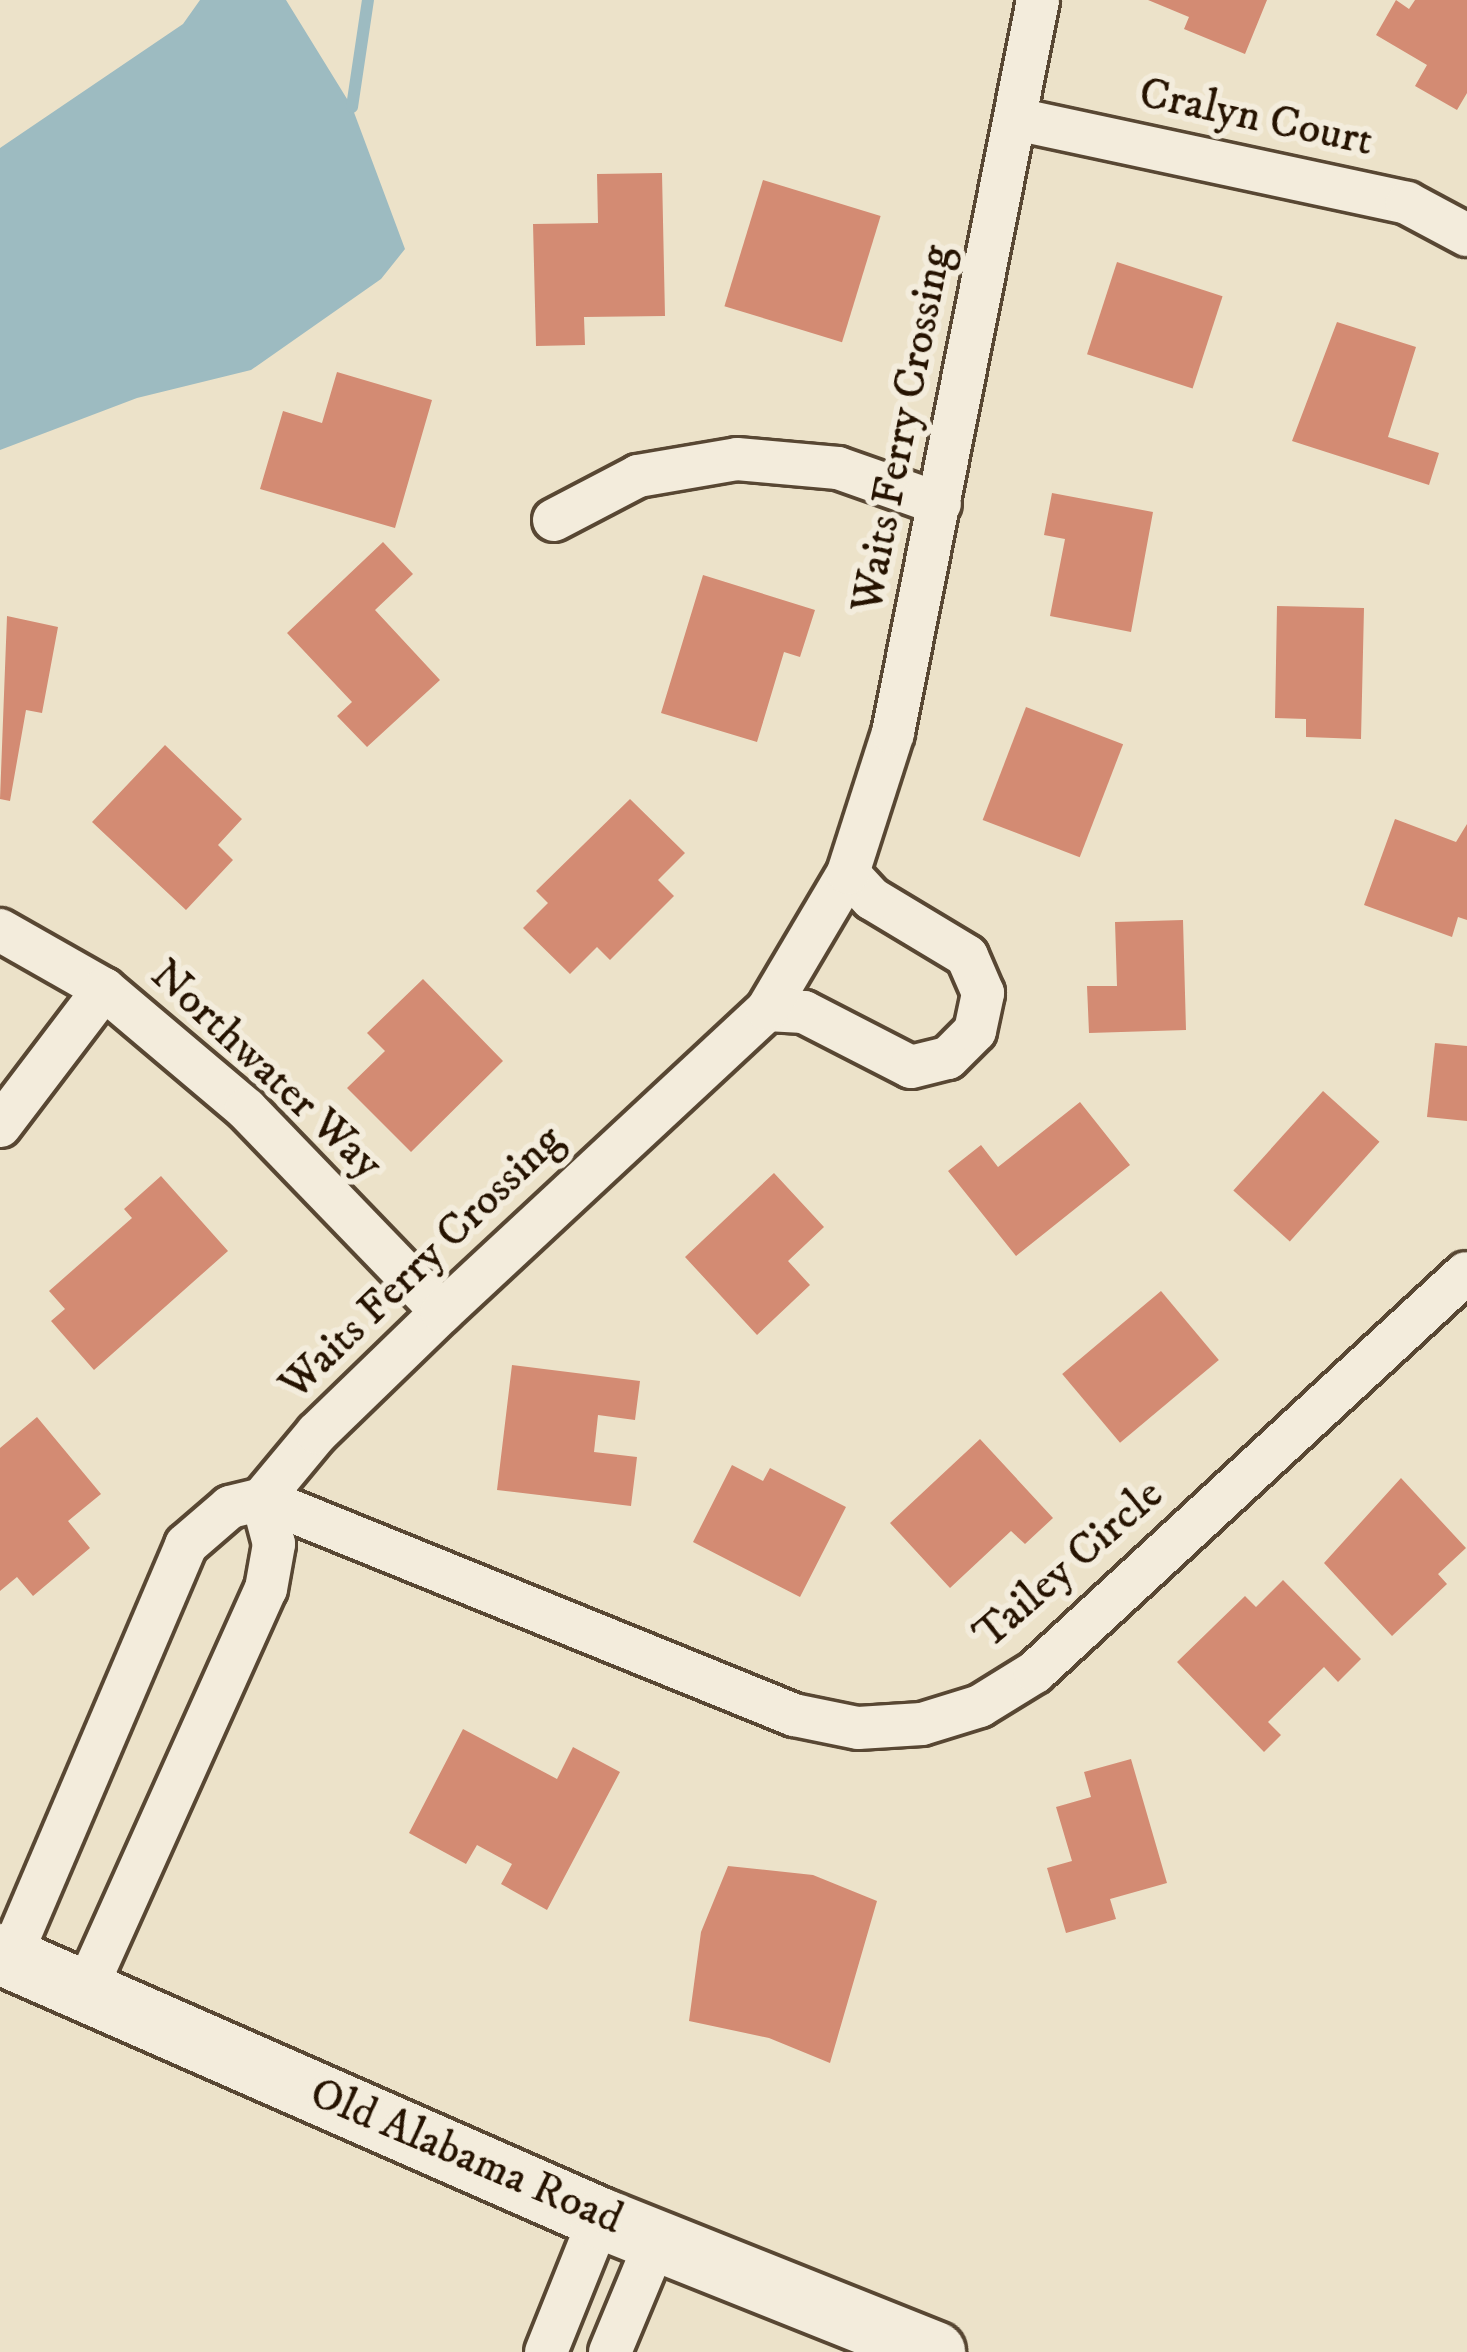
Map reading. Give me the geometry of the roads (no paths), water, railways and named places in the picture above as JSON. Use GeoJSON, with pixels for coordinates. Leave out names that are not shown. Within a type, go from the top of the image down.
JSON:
{"type":"FeatureCollection","features":[{"type":"Feature","properties":{"kind":"main road","name":"Old Alabama Road"},"geometry":{"type":"LineString","coordinates":[[5,1956],[600,2218],[935,2352]]}},
{"type":"Feature","properties":{"kind":"street","name":"Waits Ferry Crossing"},"geometry":{"type":"LineString","coordinates":[[5,1956],[186,1545],[230,1507],[262,1499],[317,1433],[767,1010],[848,873],[893,734],[1038,0]]}},
{"type":"Feature","properties":{"kind":"street","name":"Cralyn Court"},"geometry":{"type":"LineString","coordinates":[[1016,119],[1407,203],[1467,235]]}},
{"type":"Feature","properties":{"kind":"street"},"geometry":{"type":"LineString","coordinates":[[554,520],[638,476],[737,459],[838,469],[940,504]]}},
{"type":"Feature","properties":{"kind":"street"},"geometry":{"type":"LineString","coordinates":[[767,1010],[804,1012],[911,1067],[948,1058],[975,1031],[983,993],[968,956],[872,899],[848,873]]}},
{"type":"Feature","properties":{"kind":"street","name":"Northwater Way"},"geometry":{"type":"LineString","coordinates":[[0,931],[104,989],[246,1109],[442,1312]]}},
{"type":"Feature","properties":{"kind":"street"},"geometry":{"type":"LineString","coordinates":[[0,1126],[104,989]]}},
{"type":"Feature","properties":{"kind":"street","name":"Tailey Circle"},"geometry":{"type":"LineString","coordinates":[[262,1499],[794,1715],[858,1727],[922,1724],[980,1706],[1035,1672],[1466,1273]]}},
{"type":"Feature","properties":{"kind":"street"},"geometry":{"type":"LineString","coordinates":[[86,1991],[266,1589],[274,1544],[262,1499]]}},
{"type":"Feature","properties":{"kind":"street"},"geometry":{"type":"LineString","coordinates":[[546,2352],[600,2218]]}},
{"type":"Feature","properties":{"kind":"street"},"geometry":{"type":"LineString","coordinates":[[610,2352],[657,2240]]}},
{"type":"Feature","properties":{"kind":"water"},"geometry":{"type":"Polygon","coordinates":[[[200,0],[286,0],[352,107],[405,249],[381,279],[251,370],[137,398],[0,450],[0,148],[183,24],[200,0]]]}},
{"type":"Feature","properties":{"kind":"waterway"},"geometry":{"type":"LineString","coordinates":[[352,107],[368,0]]}}]}
